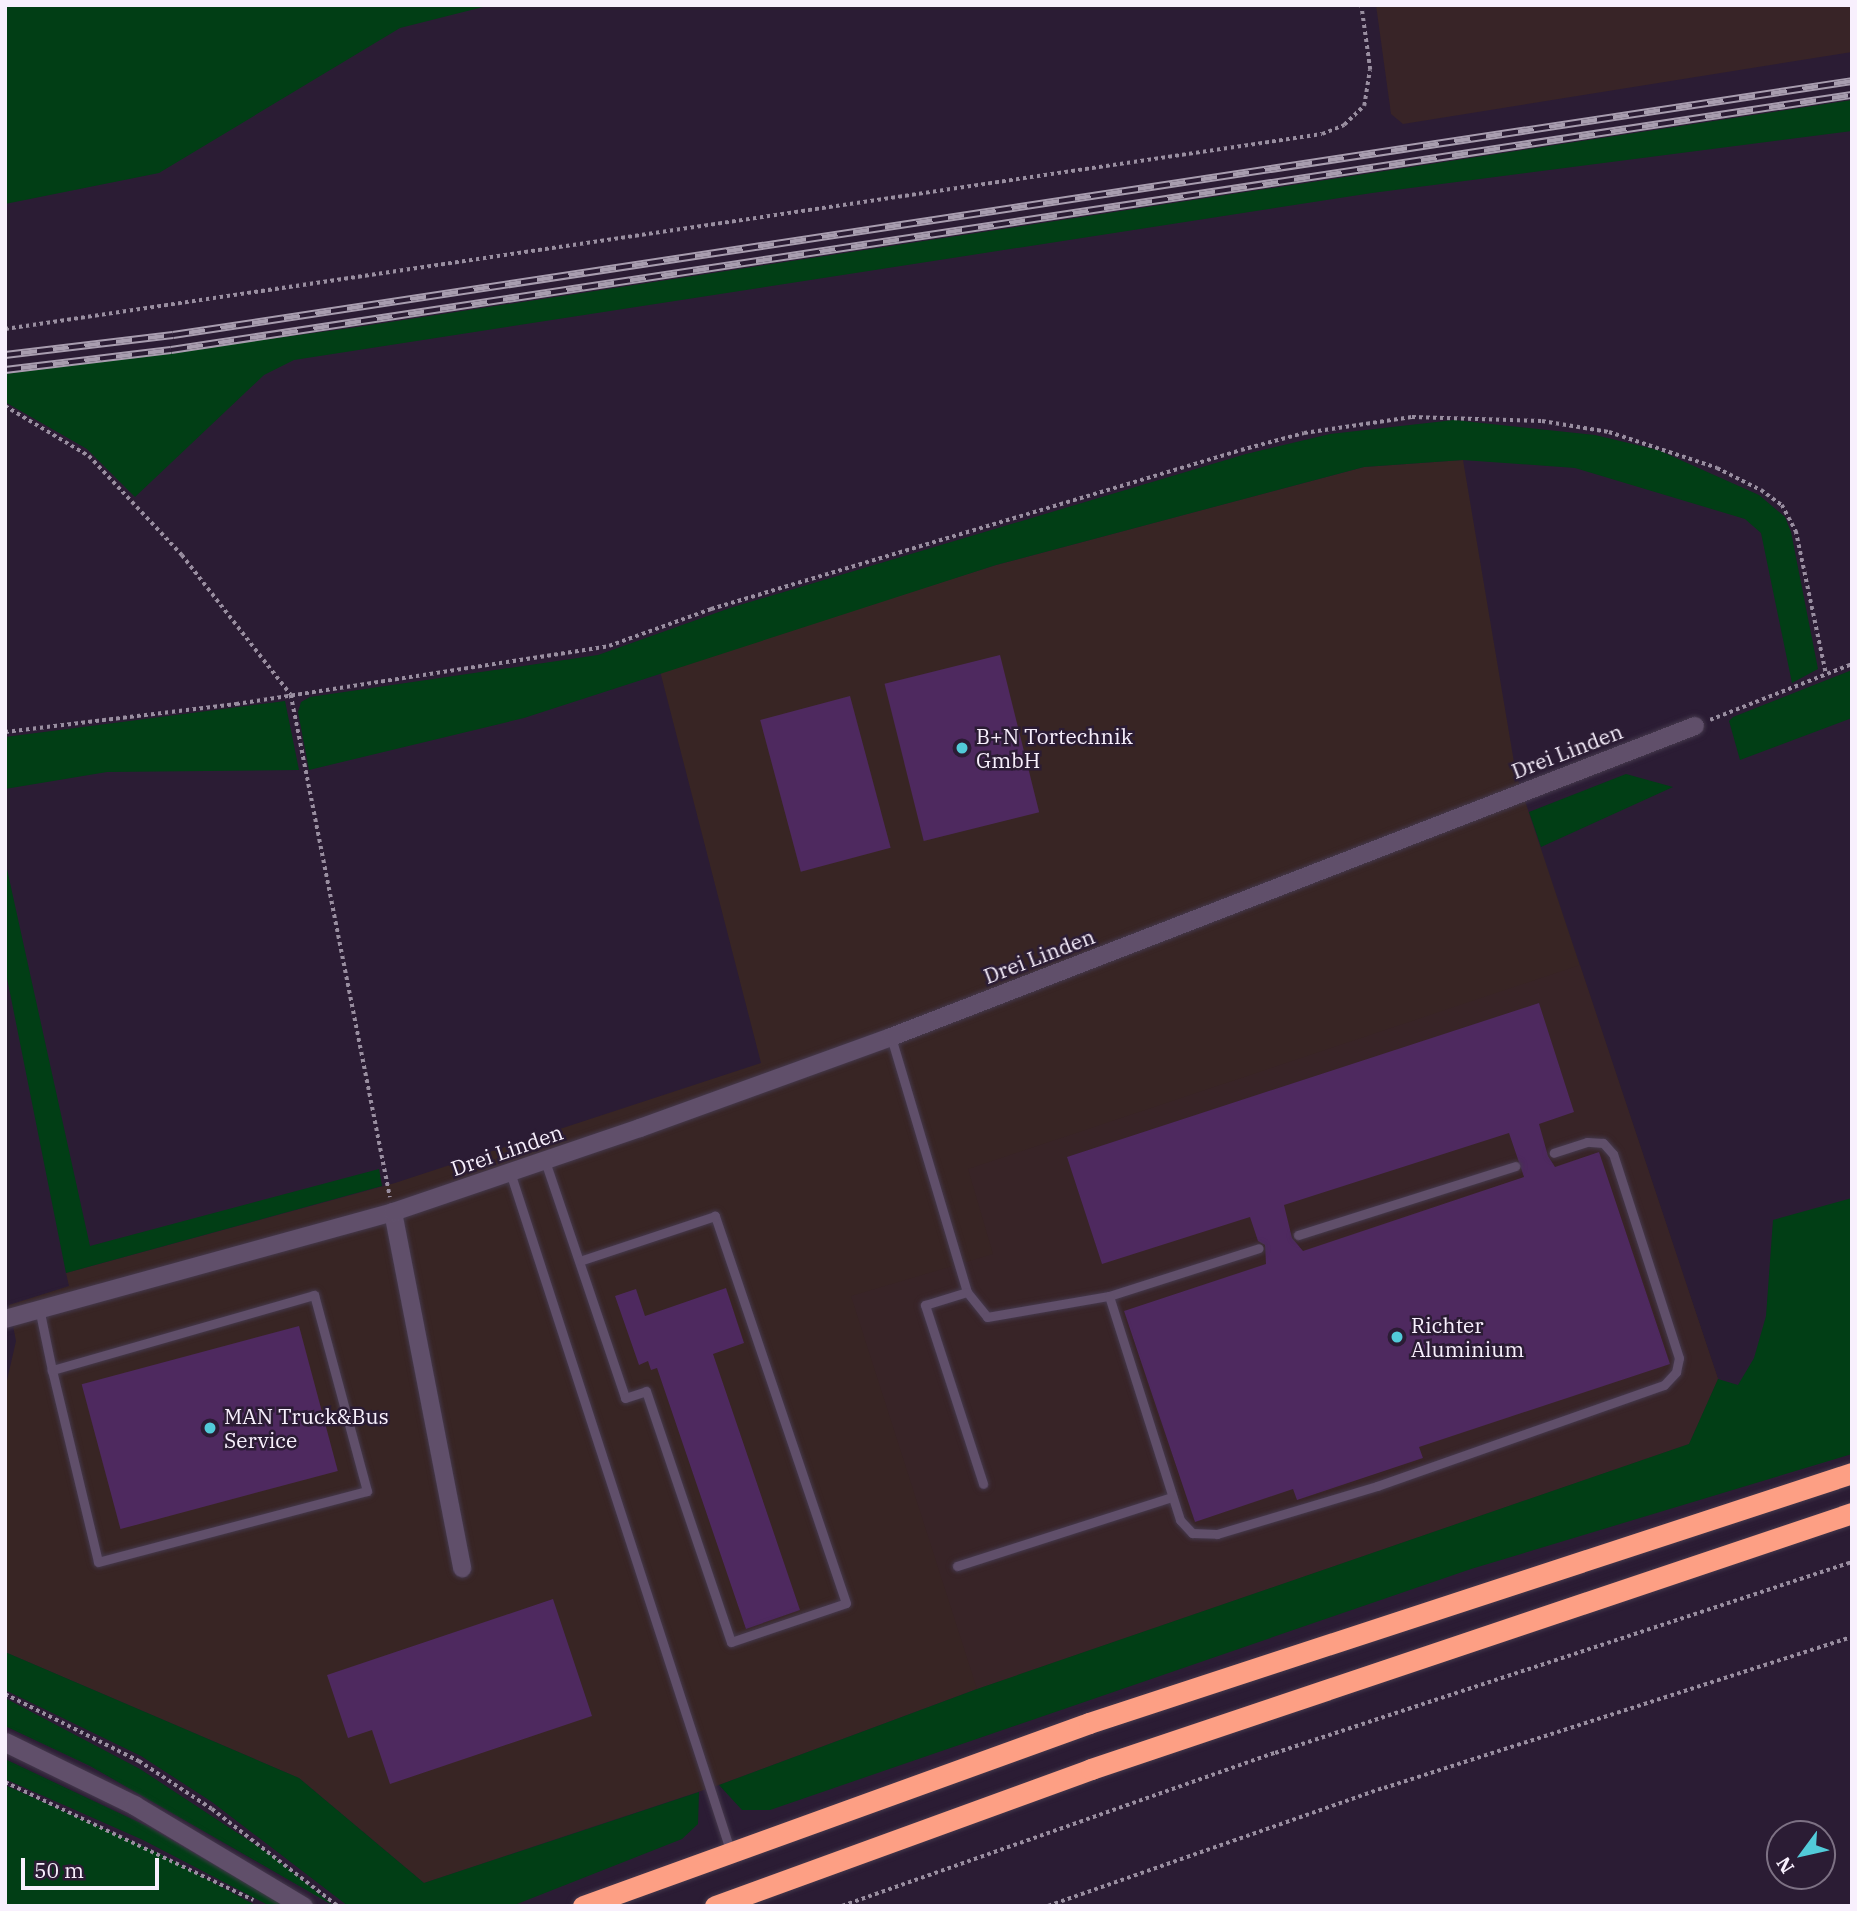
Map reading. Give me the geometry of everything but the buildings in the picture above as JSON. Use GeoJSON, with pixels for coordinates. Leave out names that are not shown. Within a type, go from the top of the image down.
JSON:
{"type":"FeatureCollection","features":[{"type":"Feature","properties":{"kind":"highway"},"geometry":{"type":"LineString","coordinates":[[583,1906],[730,1850],[1089,1723],[1852,1473]]}},
{"type":"Feature","properties":{"kind":"highway"},"geometry":{"type":"LineString","coordinates":[[715,1906],[1091,1769],[1852,1513]]}},
{"type":"Feature","properties":{"kind":"main road"},"geometry":{"type":"LineString","coordinates":[[5,1742],[134,1805],[303,1906]]}},
{"type":"Feature","properties":{"kind":"street","name":"Drei Linden"},"geometry":{"type":"LineString","coordinates":[[5,1319],[393,1213],[545,1161],[891,1037],[1695,726]]}},
{"type":"Feature","properties":{"kind":"street"},"geometry":{"type":"LineString","coordinates":[[393,1213],[462,1568]]}},
{"type":"Feature","properties":{"kind":"lane"},"geometry":{"type":"LineString","coordinates":[[891,1037],[967,1292],[987,1317],[1002,1319],[1110,1296],[1259,1248]]}},
{"type":"Feature","properties":{"kind":"lane"},"geometry":{"type":"LineString","coordinates":[[1110,1296],[1172,1497],[1180,1520],[1192,1533],[1217,1534],[1377,1486],[1664,1385],[1676,1372],[1679,1358],[1613,1154],[1603,1143],[1587,1142],[1553,1153]]}},
{"type":"Feature","properties":{"kind":"lane"},"geometry":{"type":"LineString","coordinates":[[545,1161],[625,1398],[646,1391],[731,1642],[846,1603],[715,1216],[580,1261]]}},
{"type":"Feature","properties":{"kind":"lane"},"geometry":{"type":"LineString","coordinates":[[1298,1235],[1515,1166]]}},
{"type":"Feature","properties":{"kind":"lane"},"geometry":{"type":"LineString","coordinates":[[510,1172],[730,1850]]}},
{"type":"Feature","properties":{"kind":"lane"},"geometry":{"type":"LineString","coordinates":[[967,1292],[925,1305],[984,1484]]}},
{"type":"Feature","properties":{"kind":"lane"},"geometry":{"type":"LineString","coordinates":[[38,1308],[52,1370],[98,1562],[367,1490],[314,1295],[52,1370]]}},
{"type":"Feature","properties":{"kind":"lane"},"geometry":{"type":"LineString","coordinates":[[957,1566],[1172,1497]]}},
{"type":"Feature","properties":{"kind":"path"},"geometry":{"type":"LineString","coordinates":[[5,329],[1322,134],[1343,125],[1364,106],[1370,69],[1361,5]]}},
{"type":"Feature","properties":{"kind":"path"},"geometry":{"type":"LineString","coordinates":[[5,406],[89,456],[182,555],[291,695],[393,1213]]}},
{"type":"Feature","properties":{"kind":"path"},"geometry":{"type":"LineString","coordinates":[[5,732],[291,695],[609,646],[710,609],[1304,433],[1412,417],[1471,416],[1609,432],[1717,468],[1782,505],[1796,531],[1826,673]]}},
{"type":"Feature","properties":{"kind":"path"},"geometry":{"type":"LineString","coordinates":[[1695,726],[1852,664]]}},
{"type":"Feature","properties":{"kind":"path"},"geometry":{"type":"LineString","coordinates":[[842,1906],[1275,1753],[1852,1562]]}},
{"type":"Feature","properties":{"kind":"path"},"geometry":{"type":"LineString","coordinates":[[1048,1906],[1423,1774],[1852,1637]]}},
{"type":"Feature","properties":{"kind":"path"},"geometry":{"type":"LineString","coordinates":[[5,1694],[139,1761],[223,1817],[338,1906]]}},
{"type":"Feature","properties":{"kind":"path"},"geometry":{"type":"LineString","coordinates":[[5,1782],[161,1852],[264,1906]]}},
{"type":"Feature","properties":{"kind":"shaded area"},"geometry":{"type":"Polygon","coordinates":[[[1376,5],[1852,5],[1852,52],[1403,124],[1391,114],[1376,5]]]}},
{"type":"Feature","properties":{"kind":"shaded area"},"geometry":{"type":"Polygon","coordinates":[[[1463,460],[1516,774],[1718,1379],[1689,1444],[977,1689],[719,1785],[424,1883],[299,1778],[5,1652],[5,1389],[16,1341],[9,1305],[69,1286],[66,1273],[395,1183],[761,1063],[660,671],[996,565],[1364,467],[1463,460]]]}},
{"type":"Feature","properties":{"kind":"shaded area"},"geometry":{"type":"Polygon","coordinates":[[[1580,965],[1718,1379],[1689,1444],[977,1689],[851,1296],[993,1254],[968,1169],[1580,965]]]}},
{"type":"Feature","properties":{"kind":"green space"},"geometry":{"type":"Polygon","coordinates":[[[5,5],[491,5],[400,28],[159,173],[5,204],[5,5]]]}},
{"type":"Feature","properties":{"kind":"green space"},"geometry":{"type":"Polygon","coordinates":[[[1852,100],[1852,131],[1372,193],[294,360],[264,375],[135,497],[87,449],[5,402],[5,374],[351,328],[1852,100]]]}},
{"type":"Feature","properties":{"kind":"green space"},"geometry":{"type":"Polygon","coordinates":[[[1454,420],[1595,435],[1658,450],[1759,495],[1785,517],[1791,532],[1818,669],[1792,683],[1761,533],[1745,519],[1575,468],[1463,460],[1364,467],[996,565],[524,718],[309,770],[298,712],[301,702],[310,697],[598,655],[730,608],[1246,454],[1330,434],[1454,420]]]}},
{"type":"Feature","properties":{"kind":"green space"},"geometry":{"type":"Polygon","coordinates":[[[1852,670],[1852,718],[1740,760],[1729,721],[1733,717],[1852,670]]]}},
{"type":"Feature","properties":{"kind":"green space"},"geometry":{"type":"Polygon","coordinates":[[[285,701],[299,770],[107,772],[5,789],[5,737],[285,701]]]}},
{"type":"Feature","properties":{"kind":"green space"},"geometry":{"type":"Polygon","coordinates":[[[1626,774],[1673,787],[1541,847],[1529,812],[1626,774]]]}},
{"type":"Feature","properties":{"kind":"green space"},"geometry":{"type":"Polygon","coordinates":[[[5,860],[90,1246],[379,1169],[382,1186],[66,1273],[5,968],[5,860]]]}},
{"type":"Feature","properties":{"kind":"green space"},"geometry":{"type":"Polygon","coordinates":[[[1852,1198],[1852,1454],[1471,1569],[770,1810],[742,1810],[719,1785],[977,1689],[1689,1444],[1718,1379],[1738,1385],[1754,1358],[1766,1316],[1773,1220],[1852,1198]]]}},
{"type":"Feature","properties":{"kind":"green space"},"geometry":{"type":"Polygon","coordinates":[[[5,1652],[299,1778],[424,1883],[699,1792],[698,1824],[682,1839],[512,1906],[348,1906],[212,1802],[141,1756],[5,1690],[5,1652]]]}},
{"type":"Feature","properties":{"kind":"green space"},"geometry":{"type":"Polygon","coordinates":[[[5,1698],[140,1769],[274,1857],[334,1906],[90,1766],[5,1726],[5,1698]]]}},
{"type":"Feature","properties":{"kind":"green space"},"geometry":{"type":"Polygon","coordinates":[[[5,1759],[151,1828],[285,1906],[270,1906],[143,1840],[5,1779],[5,1759]]]}},
{"type":"Feature","properties":{"kind":"green space"},"geometry":{"type":"Polygon","coordinates":[[[5,1785],[160,1854],[257,1906],[5,1906],[5,1785]]]}},
{"type":"Feature","properties":{"kind":"railway"},"geometry":{"type":"LineString","coordinates":[[5,355],[173,335],[1852,81]]}},
{"type":"Feature","properties":{"kind":"railway"},"geometry":{"type":"LineString","coordinates":[[5,370],[171,350],[1852,95]]}},
{"type":"Feature","properties":{"kind":"place","name":"B+N Tortechnik GmbH"},"geometry":{"type":"Point","coordinates":[962,748]}},
{"type":"Feature","properties":{"kind":"place","name":"Richter Aluminium"},"geometry":{"type":"Point","coordinates":[1397,1337]}},
{"type":"Feature","properties":{"kind":"place","name":"MAN Truck&Bus Service"},"geometry":{"type":"Point","coordinates":[210,1428]}}]}
